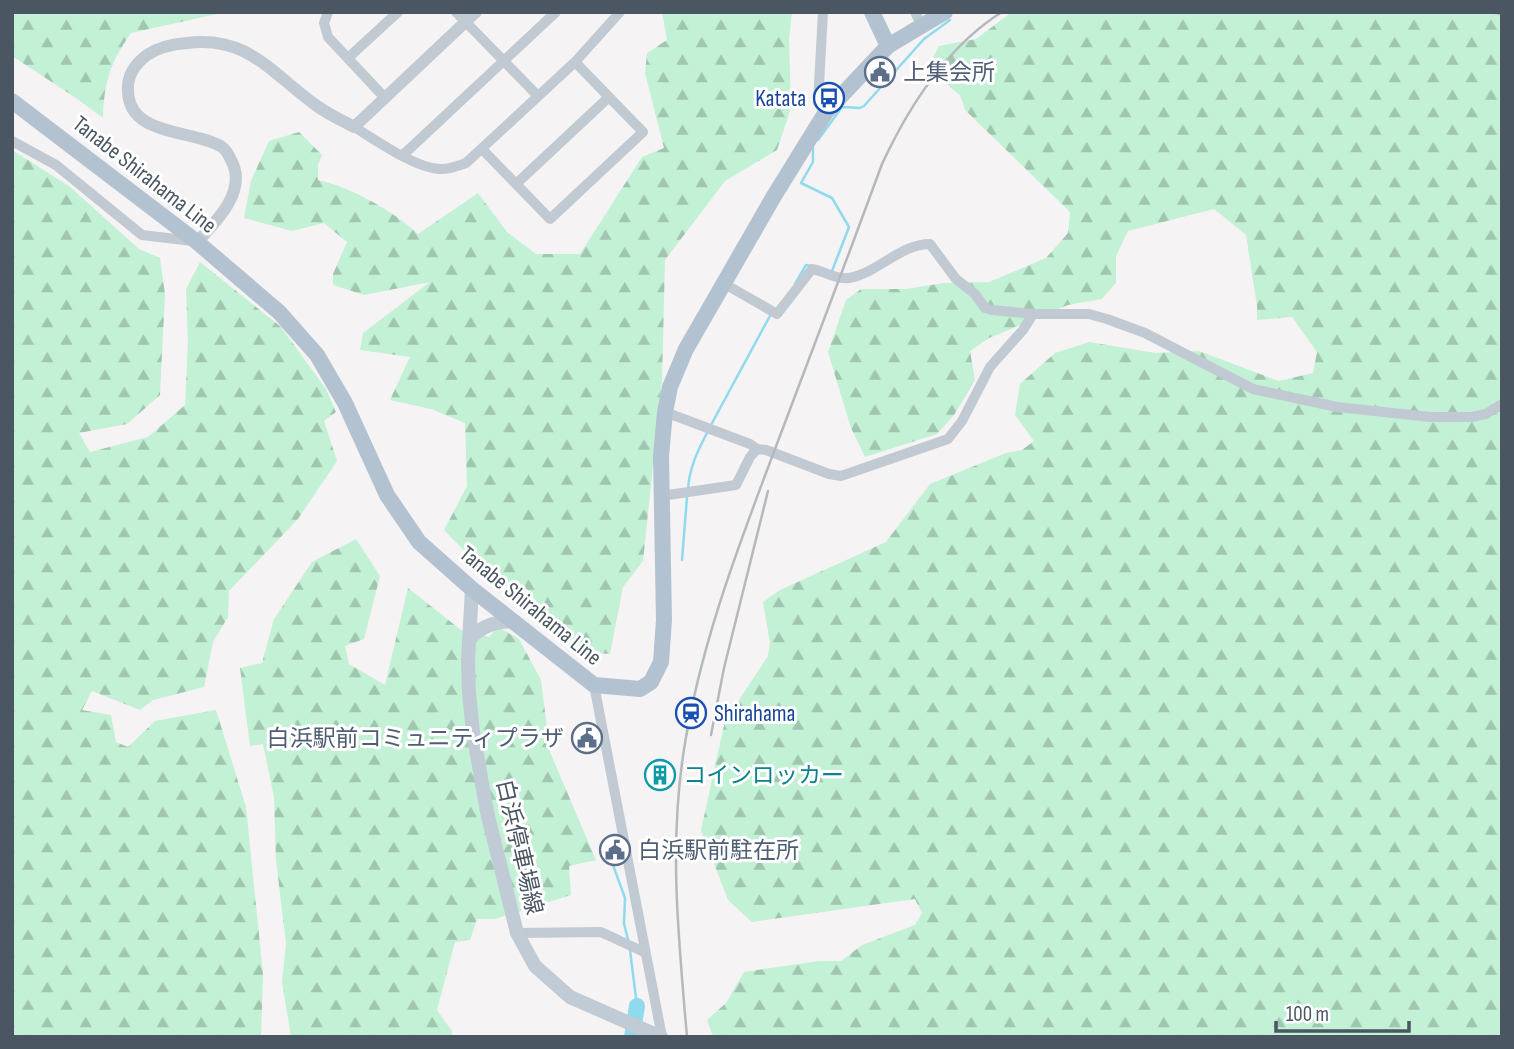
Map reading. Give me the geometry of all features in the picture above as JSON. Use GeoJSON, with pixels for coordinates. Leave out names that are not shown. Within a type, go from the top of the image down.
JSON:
{"type":"FeatureCollection","features":[{"type":"Feature","properties":{"kind":"main road"},"geometry":{"type":"LineString","coordinates":[[872,12],[888,46]]}},
{"type":"Feature","properties":{"kind":"main road","name":"Tanabe Shirahama Line"},"geometry":{"type":"LineString","coordinates":[[12,101],[197,242],[279,312],[317,355],[345,402],[387,495],[419,542],[472,589],[593,685],[640,689],[651,682],[661,662],[664,620],[661,456],[670,387],[687,349],[800,151],[826,112],[888,46],[918,20],[945,12]]}},
{"type":"Feature","properties":{"kind":"main road","name":"白浜停車場線"},"geometry":{"type":"LineString","coordinates":[[472,589],[468,693],[477,757],[517,933],[535,965],[570,997],[662,1037]]}},
{"type":"Feature","properties":{"kind":"main road"},"geometry":{"type":"LineString","coordinates":[[469,639],[481,627],[514,621]]}},
{"type":"Feature","properties":{"kind":"street"},"geometry":{"type":"LineString","coordinates":[[328,12],[324,23],[328,37],[385,98]]}},
{"type":"Feature","properties":{"kind":"street"},"geometry":{"type":"LineString","coordinates":[[348,58],[398,12]]}},
{"type":"Feature","properties":{"kind":"street"},"geometry":{"type":"LineString","coordinates":[[456,12],[537,95]]}},
{"type":"Feature","properties":{"kind":"street"},"geometry":{"type":"LineString","coordinates":[[354,127],[476,12]]}},
{"type":"Feature","properties":{"kind":"street"},"geometry":{"type":"LineString","coordinates":[[403,155],[556,12]]}},
{"type":"Feature","properties":{"kind":"street"},"geometry":{"type":"LineString","coordinates":[[12,141],[56,165],[142,235],[197,242],[230,201],[236,187],[237,175],[223,147],[156,127],[132,108],[127,86],[130,74],[139,61],[154,51],[173,44],[197,41],[234,46],[252,53],[316,105],[354,127],[403,155],[431,167],[452,168],[466,163],[482,149],[575,62],[620,12]]}},
{"type":"Feature","properties":{"kind":"street"},"geometry":{"type":"LineString","coordinates":[[823,12],[818,103],[826,112]]}},
{"type":"Feature","properties":{"kind":"street"},"geometry":{"type":"LineString","coordinates":[[482,149],[550,219],[643,132],[575,62]]}},
{"type":"Feature","properties":{"kind":"street"},"geometry":{"type":"LineString","coordinates":[[516,184],[609,97]]}},
{"type":"Feature","properties":{"kind":"street"},"geometry":{"type":"LineString","coordinates":[[723,283],[777,314],[812,269],[847,279],[868,272],[916,246],[930,244],[956,279],[975,294],[985,307],[1033,314],[1089,314],[1107,319],[1145,333],[1253,389],[1337,407],[1430,417],[1472,417],[1486,414],[1502,404]]}},
{"type":"Feature","properties":{"kind":"street"},"geometry":{"type":"LineString","coordinates":[[665,412],[757,449],[841,476],[948,439],[962,422],[990,367],[1023,330],[1033,314]]}},
{"type":"Feature","properties":{"kind":"street"},"geometry":{"type":"LineString","coordinates":[[661,496],[736,485],[757,449]]}},
{"type":"Feature","properties":{"kind":"street"},"geometry":{"type":"LineString","coordinates":[[593,685],[662,1037]]}},
{"type":"Feature","properties":{"kind":"street"},"geometry":{"type":"LineString","coordinates":[[517,933],[601,932],[644,952]]}},
{"type":"Feature","properties":{"kind":"green space"},"geometry":{"type":"Polygon","coordinates":[[[12,12],[226,12],[131,33],[110,73],[103,118],[12,56],[12,12]]]}},
{"type":"Feature","properties":{"kind":"green space"},"geometry":{"type":"Polygon","coordinates":[[[662,12],[792,12],[789,40],[791,108],[777,150],[725,181],[665,260],[662,380],[643,561],[623,587],[610,654],[573,651],[527,589],[501,588],[444,530],[467,486],[465,423],[431,409],[390,400],[410,357],[360,350],[363,333],[430,282],[364,295],[333,285],[333,274],[347,242],[324,223],[292,231],[244,218],[251,181],[269,141],[299,132],[322,155],[318,165],[318,180],[344,188],[371,201],[418,234],[478,193],[507,232],[536,254],[580,254],[642,157],[664,148],[645,73],[647,53],[667,40],[662,12]]]}},
{"type":"Feature","properties":{"kind":"green space"},"geometry":{"type":"Polygon","coordinates":[[[1012,12],[1502,12],[1502,1037],[717,1037],[712,1034],[707,1020],[726,1003],[744,972],[819,961],[841,961],[862,945],[915,925],[922,913],[915,899],[752,922],[728,900],[701,830],[725,721],[768,656],[770,643],[763,602],[780,590],[886,542],[930,484],[1006,453],[1022,450],[1034,441],[1015,415],[1020,384],[1055,353],[1089,342],[1155,353],[1199,351],[1279,381],[1313,373],[1317,352],[1292,317],[1257,320],[1246,235],[1214,209],[1128,231],[1116,256],[1116,283],[1102,299],[1068,305],[989,338],[970,351],[975,380],[954,415],[937,434],[865,457],[851,428],[828,352],[846,300],[861,289],[906,289],[944,283],[989,282],[1046,258],[1068,233],[1070,212],[965,110],[960,95],[927,69],[939,46],[976,39],[1012,12]]]}},
{"type":"Feature","properties":{"kind":"green space"},"geometry":{"type":"Polygon","coordinates":[[[12,150],[69,186],[139,249],[160,258],[165,294],[160,395],[127,424],[79,433],[90,452],[148,437],[185,405],[188,342],[186,289],[200,262],[281,327],[326,389],[336,412],[324,421],[337,461],[298,519],[229,591],[228,617],[213,642],[204,687],[153,700],[140,710],[92,691],[82,710],[111,715],[116,742],[128,747],[155,721],[216,710],[246,807],[263,974],[261,1037],[12,1037],[12,150]]]}},
{"type":"Feature","properties":{"kind":"green space"},"geometry":{"type":"Polygon","coordinates":[[[356,539],[380,576],[364,639],[345,646],[349,664],[385,685],[408,588],[461,630],[489,637],[498,627],[519,639],[541,680],[550,752],[596,860],[569,866],[571,895],[495,919],[477,919],[470,940],[455,942],[437,1010],[452,1031],[452,1037],[291,1037],[282,982],[286,944],[276,860],[274,797],[263,744],[250,746],[240,668],[262,663],[274,619],[312,562],[356,539]]]}},
{"type":"Feature","properties":{"kind":"waterway"},"geometry":{"type":"LineString","coordinates":[[818,140],[842,107],[864,106],[924,39],[950,20]]}},
{"type":"Feature","properties":{"kind":"waterway"},"geometry":{"type":"LineString","coordinates":[[813,148],[813,162],[801,183],[832,198],[849,227],[832,271]]}},
{"type":"Feature","properties":{"kind":"waterway"},"geometry":{"type":"LineString","coordinates":[[795,284],[806,265],[812,266]]}},
{"type":"Feature","properties":{"kind":"waterway"},"geometry":{"type":"LineString","coordinates":[[711,425],[771,314]]}},
{"type":"Feature","properties":{"kind":"waterway"},"geometry":{"type":"LineString","coordinates":[[688,490],[692,467],[708,431]]}},
{"type":"Feature","properties":{"kind":"waterway"},"geometry":{"type":"LineString","coordinates":[[682,560],[687,497]]}},
{"type":"Feature","properties":{"kind":"waterway"},"geometry":{"type":"LineString","coordinates":[[606,846],[625,898],[624,924],[629,943]]}},
{"type":"Feature","properties":{"kind":"waterway"},"geometry":{"type":"LineString","coordinates":[[630,950],[637,1006]]}},
{"type":"Feature","properties":{"kind":"waterway"},"geometry":{"type":"LineString","coordinates":[[632,1037],[637,1006]]}},
{"type":"Feature","properties":{"kind":"railway"},"geometry":{"type":"LineString","coordinates":[[687,1037],[677,897],[679,791],[698,680],[719,605],[882,164],[904,121],[931,79],[963,42],[1002,12]]}},
{"type":"Feature","properties":{"kind":"railway"},"geometry":{"type":"LineString","coordinates":[[1489,12],[1502,14]]}},
{"type":"Feature","properties":{"kind":"railway"},"geometry":{"type":"LineString","coordinates":[[711,735],[724,668],[768,491]]}},
{"type":"Feature","properties":{"kind":"place","name":"上集会所"},"geometry":{"type":"Point","coordinates":[880,72]}},
{"type":"Feature","properties":{"kind":"place","name":"Katata"},"geometry":{"type":"Point","coordinates":[829,98]}},
{"type":"Feature","properties":{"kind":"place","name":"Shirahama"},"geometry":{"type":"Point","coordinates":[691,713]}},
{"type":"Feature","properties":{"kind":"place","name":"白浜駅前コミュニティプラザ"},"geometry":{"type":"Point","coordinates":[587,738]}},
{"type":"Feature","properties":{"kind":"place","name":"コインロッカー"},"geometry":{"type":"Point","coordinates":[660,775]}},
{"type":"Feature","properties":{"kind":"place","name":"白浜駅前駐在所"},"geometry":{"type":"Point","coordinates":[615,850]}}]}
